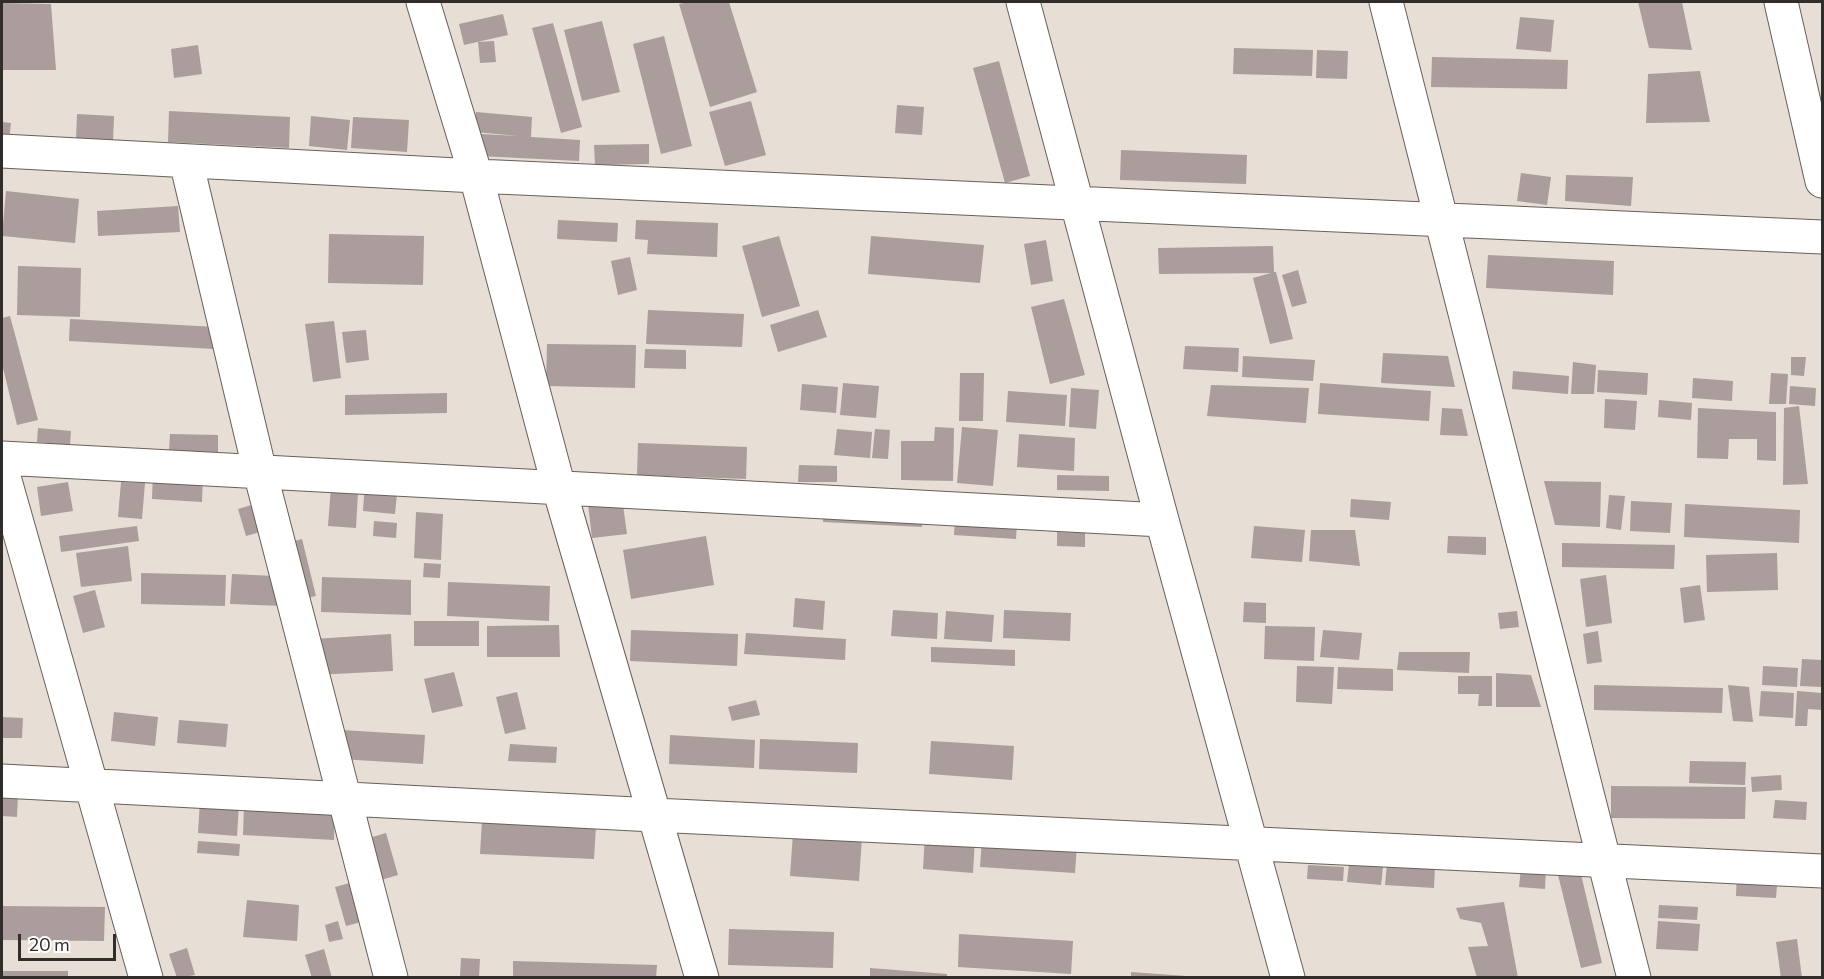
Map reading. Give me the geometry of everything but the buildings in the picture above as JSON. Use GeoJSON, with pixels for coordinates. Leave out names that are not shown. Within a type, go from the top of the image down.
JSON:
{"type":"FeatureCollection","features":[{"type":"Feature","properties":{"kind":"street"},"geometry":{"type":"LineString","coordinates":[[423,2],[476,176],[559,488],[702,978]]}},
{"type":"Feature","properties":{"kind":"street"},"geometry":{"type":"LineString","coordinates":[[1023,2],[1288,978]]}},
{"type":"Feature","properties":{"kind":"street"},"geometry":{"type":"LineString","coordinates":[[1386,2],[1634,978]]}},
{"type":"Feature","properties":{"kind":"street"},"geometry":{"type":"LineString","coordinates":[[1781,2],[1822,179]]}},
{"type":"Feature","properties":{"kind":"street"},"geometry":{"type":"LineString","coordinates":[[2,151],[476,176],[1822,237]]}},
{"type":"Feature","properties":{"kind":"street"},"geometry":{"type":"LineString","coordinates":[[186,161],[260,472],[391,978]]}},
{"type":"Feature","properties":{"kind":"street"},"geometry":{"type":"LineString","coordinates":[[2,458],[1162,520]]}},
{"type":"Feature","properties":{"kind":"street"},"geometry":{"type":"LineString","coordinates":[[2,470],[146,978]]}},
{"type":"Feature","properties":{"kind":"street"},"geometry":{"type":"LineString","coordinates":[[2,782],[1822,871]]}}]}
